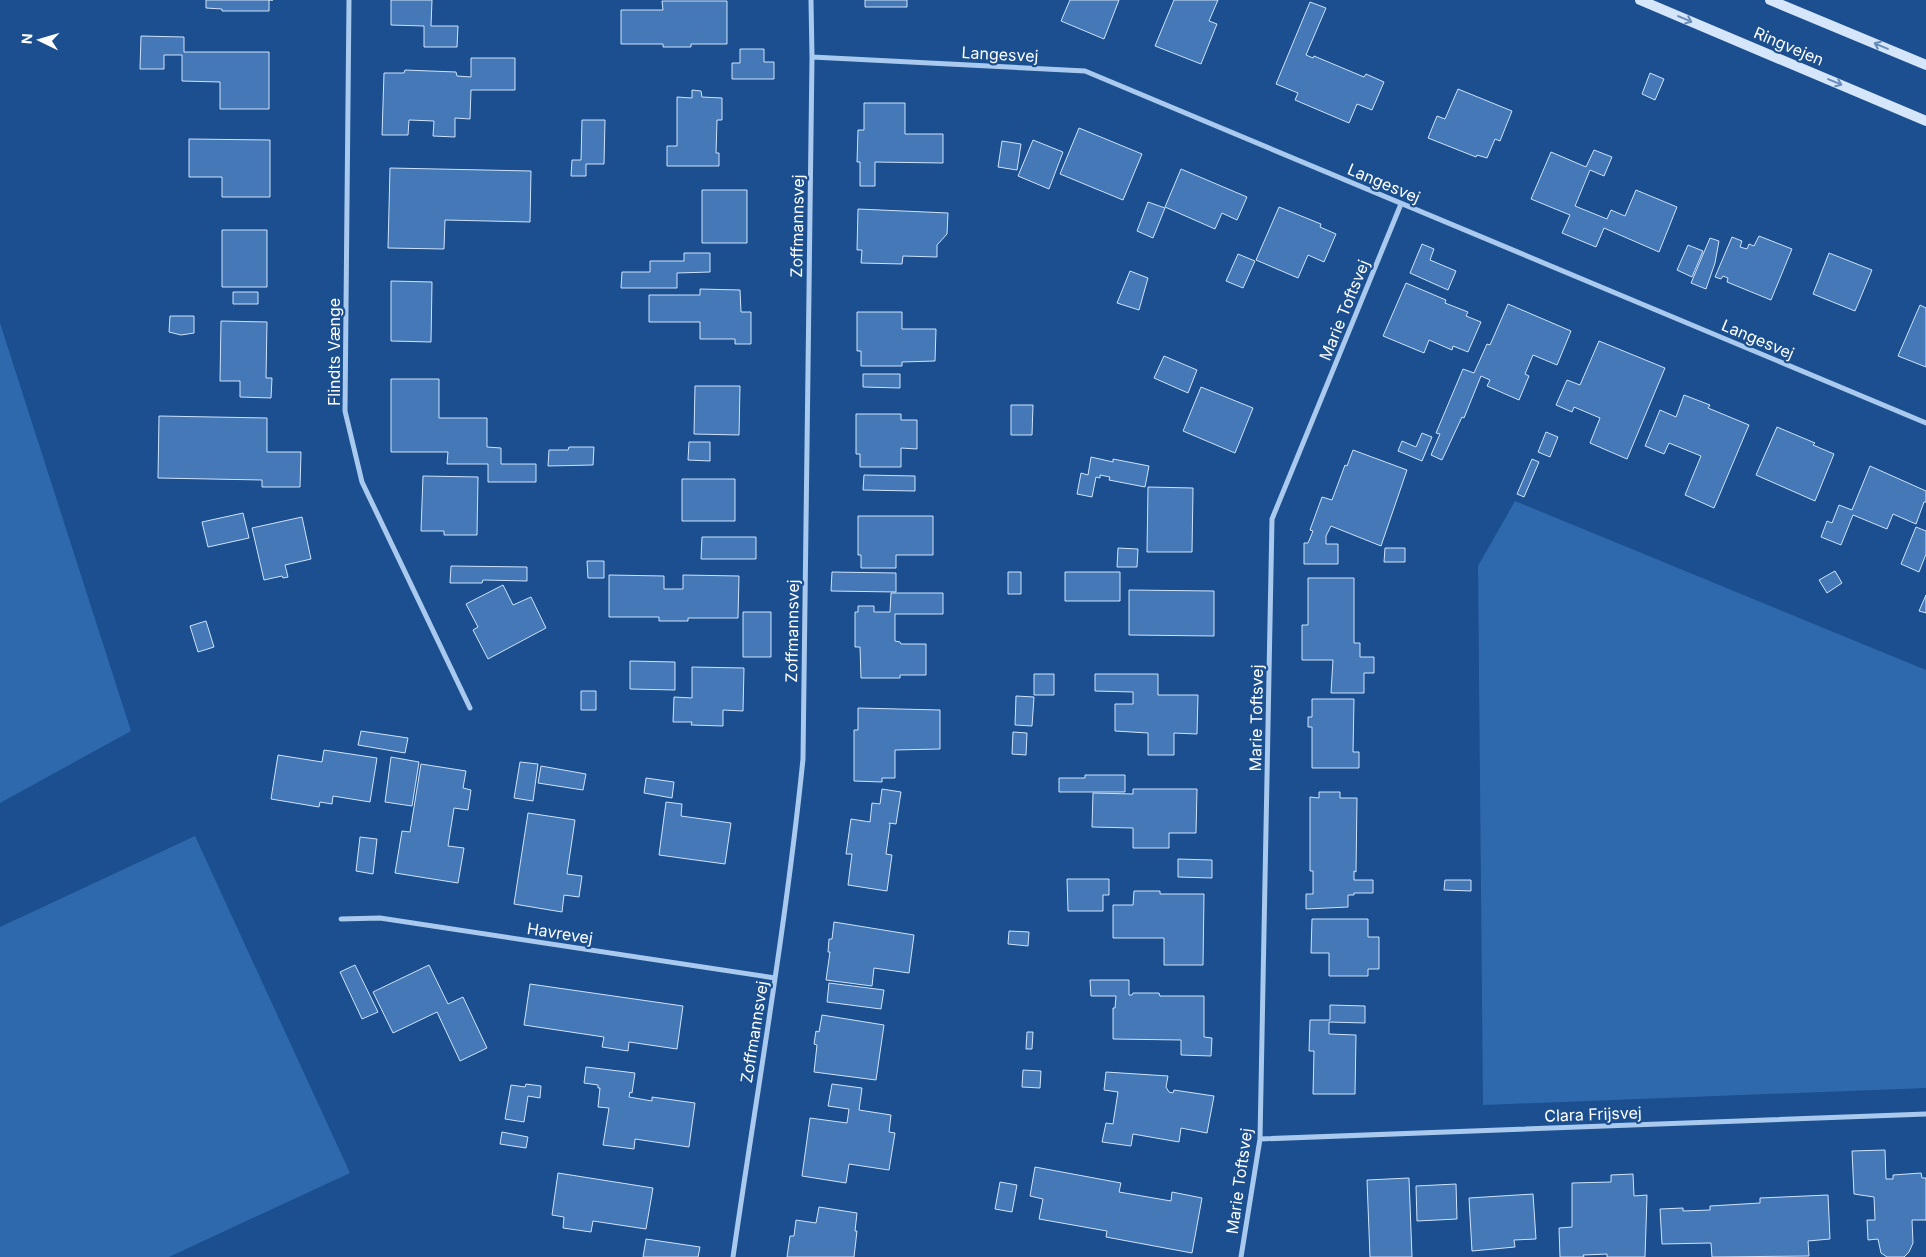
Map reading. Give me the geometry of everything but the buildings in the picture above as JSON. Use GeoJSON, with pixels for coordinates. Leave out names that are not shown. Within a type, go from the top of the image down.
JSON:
{"type":"FeatureCollection","features":[{"type":"Feature","properties":{"kind":"main road","name":"Ringvejen"},"geometry":{"type":"LineString","coordinates":[[1640,0],[1926,121]]}},
{"type":"Feature","properties":{"kind":"main road"},"geometry":{"type":"LineString","coordinates":[[1770,0],[1926,65]]}},
{"type":"Feature","properties":{"kind":"street","name":"Flindts Vænge"},"geometry":{"type":"LineString","coordinates":[[349,0],[345,411],[362,482],[470,708]]}},
{"type":"Feature","properties":{"kind":"street","name":"Zoffmannsvej"},"geometry":{"type":"LineString","coordinates":[[733,1257],[798,809],[803,759],[812,57],[811,0]]}},
{"type":"Feature","properties":{"kind":"street","name":"Langesvej"},"geometry":{"type":"LineString","coordinates":[[812,57],[1085,71],[1926,423]]}},
{"type":"Feature","properties":{"kind":"street","name":"Marie Toftsvej"},"geometry":{"type":"LineString","coordinates":[[1241,1257],[1260,1139],[1272,519],[1401,204]]}},
{"type":"Feature","properties":{"kind":"street","name":"Havrevej"},"geometry":{"type":"LineString","coordinates":[[341,919],[380,918],[774,978]]}},
{"type":"Feature","properties":{"kind":"street","name":"Clara Frijsvej"},"geometry":{"type":"LineString","coordinates":[[1260,1139],[1926,1114]]}},
{"type":"Feature","properties":{"kind":"shaded area"},"geometry":{"type":"Polygon","coordinates":[[[0,323],[131,731],[0,803],[0,323]]]}},
{"type":"Feature","properties":{"kind":"shaded area"},"geometry":{"type":"Polygon","coordinates":[[[1515,501],[1926,670],[1926,1088],[1483,1105],[1478,566],[1515,501]]]}},
{"type":"Feature","properties":{"kind":"shaded area"},"geometry":{"type":"Polygon","coordinates":[[[195,836],[350,1173],[169,1257],[0,1257],[0,927],[195,836]]]}}]}
